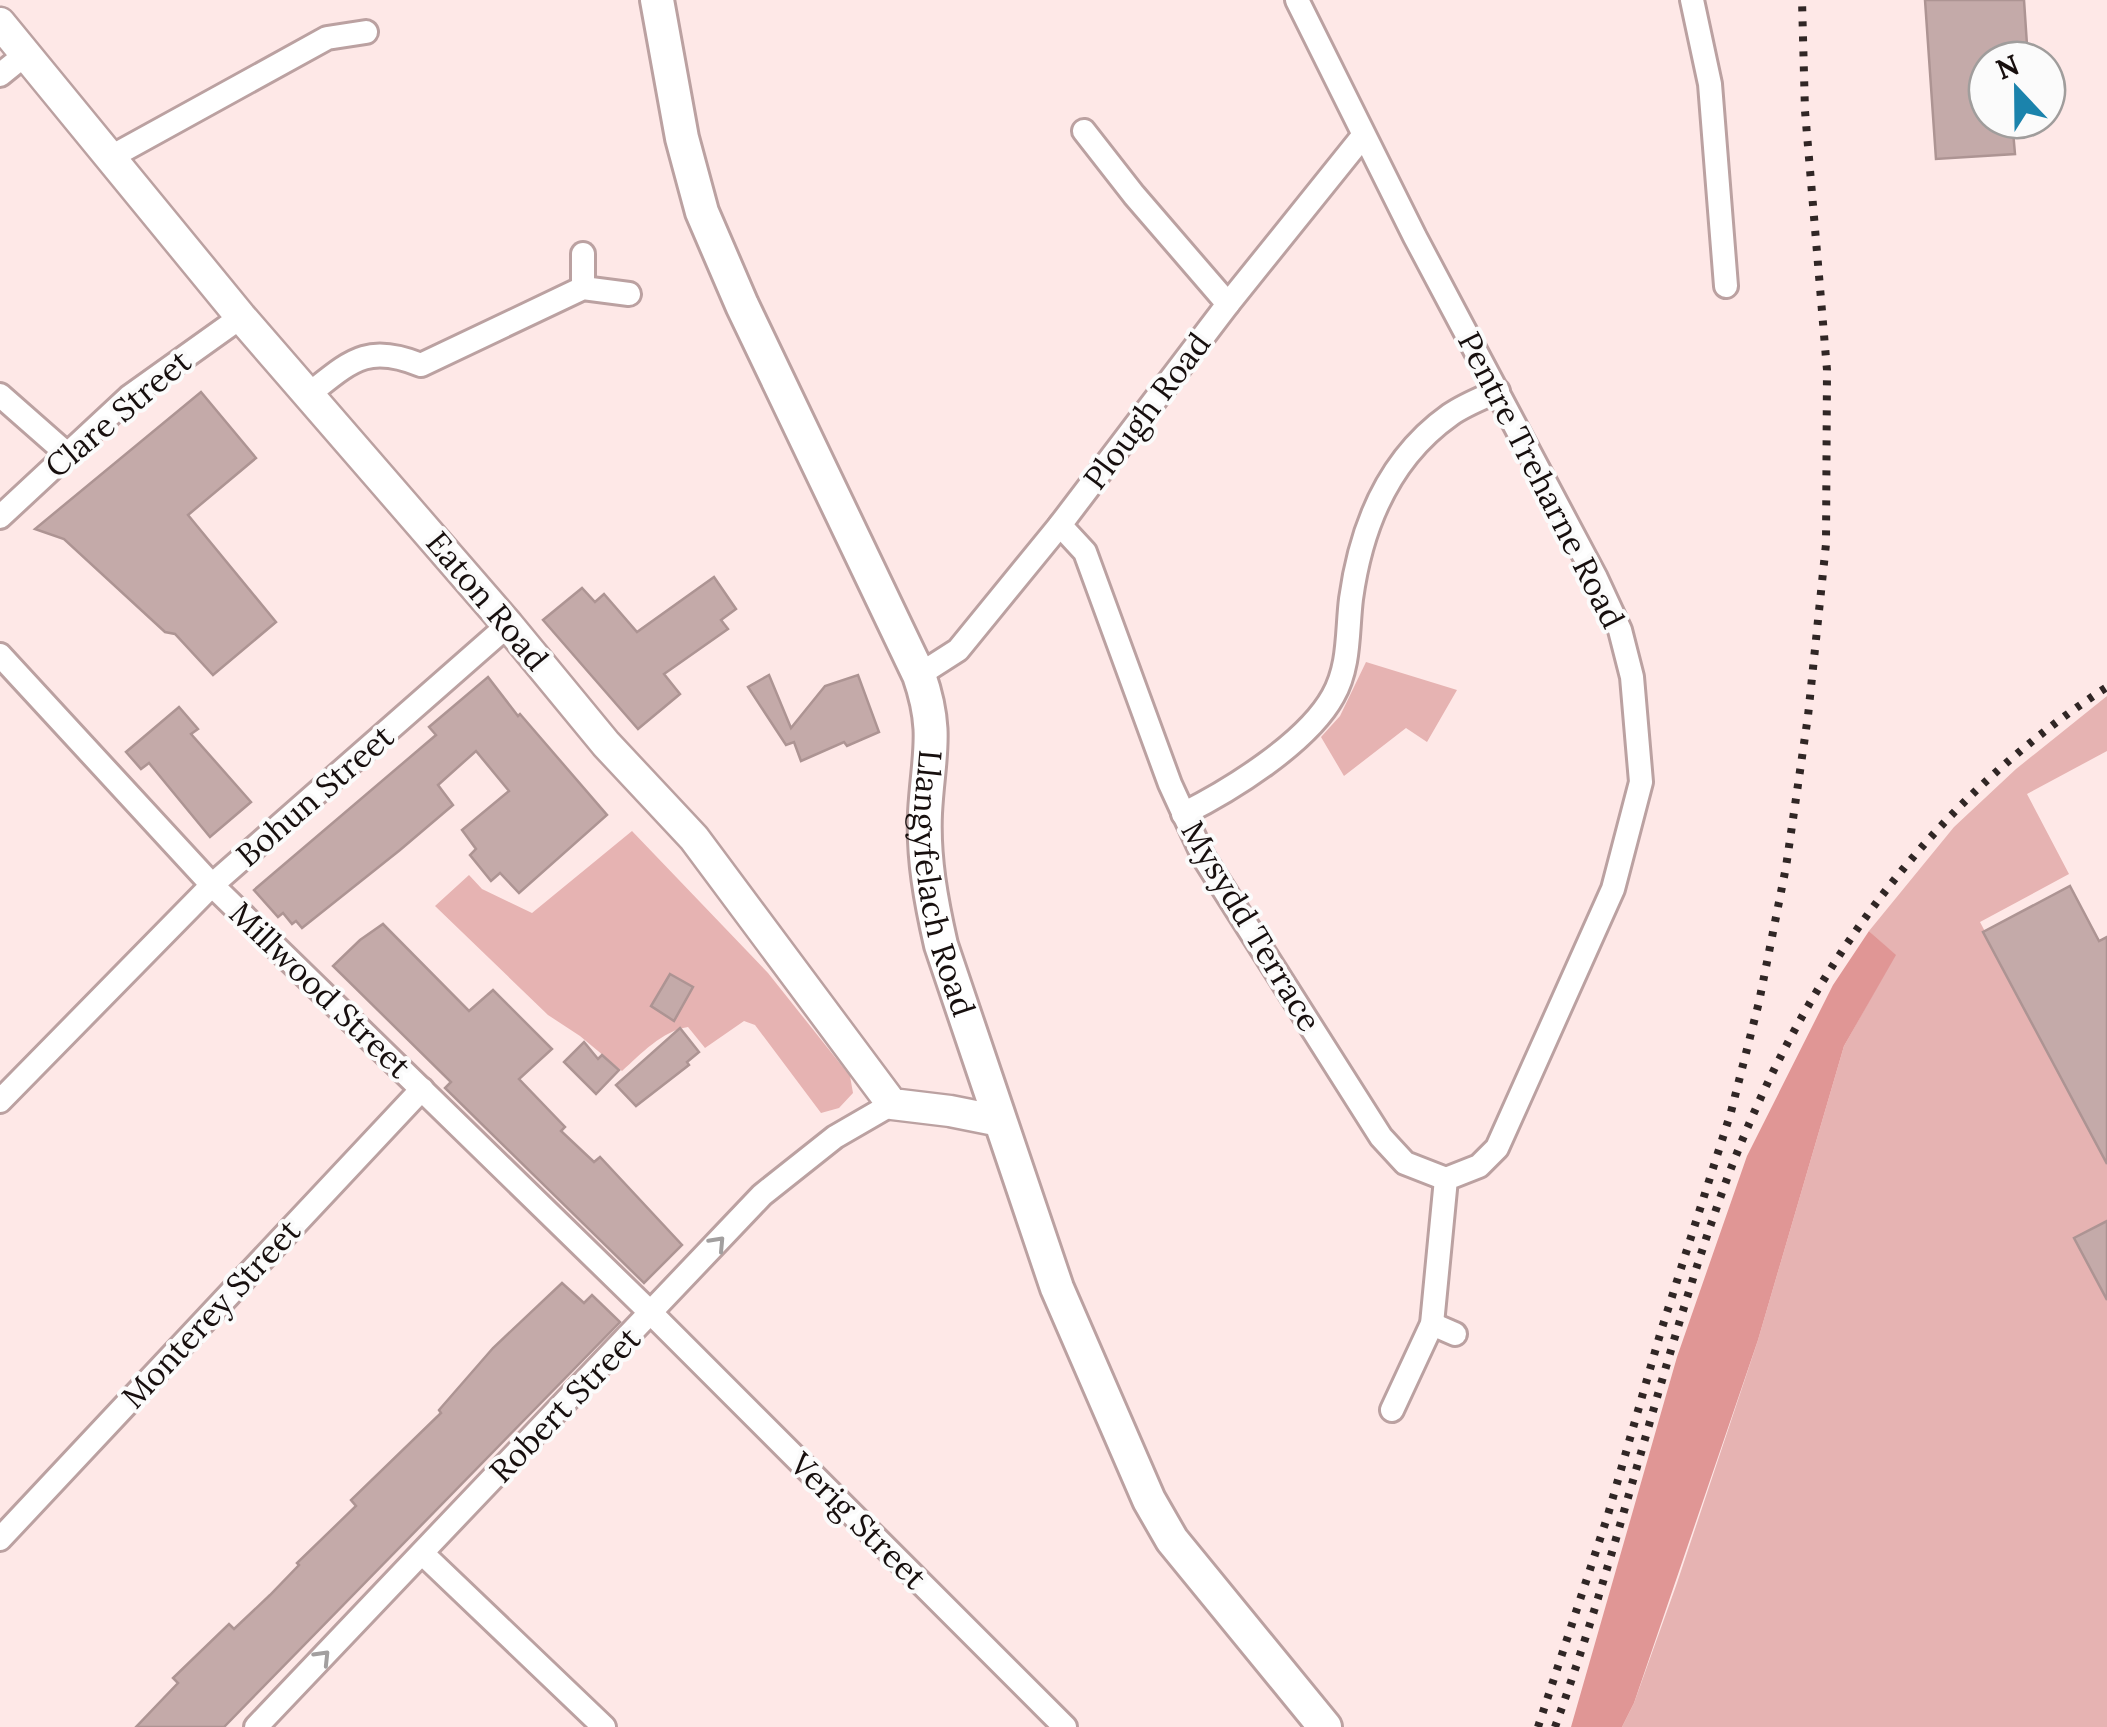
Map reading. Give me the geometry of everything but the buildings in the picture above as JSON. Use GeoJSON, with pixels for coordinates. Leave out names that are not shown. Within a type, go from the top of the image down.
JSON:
{"type":"FeatureCollection","features":[{"type":"Feature","properties":{"kind":"main road","name":"Llangyfelach Road"},"geometry":{"type":"LineString","coordinates":[[657,0],[682,138],[702,212],[742,305],[919,674],[929,703],[933,732],[925,814],[930,895],[941,945],[1057,1288],[1149,1500],[1172,1540],[1325,1727]]}},
{"type":"Feature","properties":{"kind":"street","name":"Pentre Treharne Road"},"geometry":{"type":"LineString","coordinates":[[1297,0],[1363,136],[1596,578],[1620,630],[1632,678],[1641,782],[1612,889],[1497,1148],[1478,1166],[1446,1178]]}},
{"type":"Feature","properties":{"kind":"street"},"geometry":{"type":"LineString","coordinates":[[1692,0],[1710,84],[1726,286]]}},
{"type":"Feature","properties":{"kind":"street","name":"Eaton Road"},"geometry":{"type":"LineString","coordinates":[[0,24],[241,317],[606,744],[694,838],[892,1104]]}},
{"type":"Feature","properties":{"kind":"street"},"geometry":{"type":"LineString","coordinates":[[111,157],[328,38],[366,32]]}},
{"type":"Feature","properties":{"kind":"street"},"geometry":{"type":"LineString","coordinates":[[0,75],[26,54]]}},
{"type":"Feature","properties":{"kind":"street"},"geometry":{"type":"LineString","coordinates":[[1084,131],[1134,196],[1228,304]]}},
{"type":"Feature","properties":{"kind":"street","name":"Plough Road"},"geometry":{"type":"LineString","coordinates":[[919,674],[958,650],[1363,136]]}},
{"type":"Feature","properties":{"kind":"street"},"geometry":{"type":"LineString","coordinates":[[582,254],[583,288]]}},
{"type":"Feature","properties":{"kind":"street"},"geometry":{"type":"LineString","coordinates":[[309,394],[353,360],[373,353],[396,354],[422,365],[583,288],[630,294]]}},
{"type":"Feature","properties":{"kind":"street","name":"Clare Street"},"geometry":{"type":"LineString","coordinates":[[0,517],[129,397],[241,317]]}},
{"type":"Feature","properties":{"kind":"street"},"geometry":{"type":"LineString","coordinates":[[1183,814],[1287,745],[1332,699],[1347,654],[1358,554],[1385,484],[1428,433],[1452,413],[1498,390]]}},
{"type":"Feature","properties":{"kind":"street"},"geometry":{"type":"LineString","coordinates":[[0,395],[67,454]]}},
{"type":"Feature","properties":{"kind":"street","name":"Mysydd Terrace"},"geometry":{"type":"LineString","coordinates":[[1060,525],[1085,552],[1183,814],[1204,858],[1381,1136],[1405,1164],[1446,1178]]}},
{"type":"Feature","properties":{"kind":"street","name":"Bohun Street"},"geometry":{"type":"LineString","coordinates":[[0,1102],[212,885],[508,625]]}},
{"type":"Feature","properties":{"kind":"street","name":"Millwood Street"},"geometry":{"type":"LineString","coordinates":[[0,655],[212,885],[652,1314]]}},
{"type":"Feature","properties":{"kind":"street","name":"Monterey Street"},"geometry":{"type":"LineString","coordinates":[[0,1538],[422,1089]]}},
{"type":"Feature","properties":{"kind":"street"},"geometry":{"type":"LineString","coordinates":[[892,1104],[950,1110],[1000,1121]]}},
{"type":"Feature","properties":{"kind":"street","name":"Robert Street"},"geometry":{"type":"LineString","coordinates":[[256,1727],[762,1195],[836,1138],[892,1104]]}},
{"type":"Feature","properties":{"kind":"street"},"geometry":{"type":"LineString","coordinates":[[1392,1410],[1432,1324],[1446,1178]]}},
{"type":"Feature","properties":{"kind":"street","name":"Verig Street"},"geometry":{"type":"LineString","coordinates":[[652,1314],[1065,1727]]}},
{"type":"Feature","properties":{"kind":"street"},"geometry":{"type":"LineString","coordinates":[[1432,1324],[1455,1334]]}},
{"type":"Feature","properties":{"kind":"street"},"geometry":{"type":"LineString","coordinates":[[424,1554],[604,1727]]}},
{"type":"Feature","properties":{"kind":"shaded area"},"geometry":{"type":"Polygon","coordinates":[[[1366,662],[1457,690],[1427,742],[1406,728],[1344,776],[1321,737],[1340,716],[1366,662]]]}},
{"type":"Feature","properties":{"kind":"shaded area"},"geometry":{"type":"Polygon","coordinates":[[[2107,696],[2107,751],[2027,794],[2069,874],[1980,922],[2107,1164],[2107,1221],[2074,1239],[2107,1300],[2107,1727],[1622,1727],[1677,1583],[1758,1340],[1844,1046],[1895,955],[1869,931],[1954,827],[2016,769],[2107,696]]]}},
{"type":"Feature","properties":{"kind":"shaded area"},"geometry":{"type":"Polygon","coordinates":[[[632,831],[768,973],[850,1076],[853,1093],[839,1108],[821,1113],[755,1025],[744,1021],[705,1048],[688,1027],[678,1029],[652,1044],[622,1071],[548,1015],[435,906],[469,875],[482,889],[532,913],[632,831]]]}},
{"type":"Feature","properties":{"kind":"shaded area"},"geometry":{"type":"Polygon","coordinates":[[[1869,931],[1896,955],[1844,1046],[1758,1340],[1634,1703],[1622,1727],[1571,1727],[1677,1357],[1747,1156],[1833,985],[1869,931]]]}},
{"type":"Feature","properties":{"kind":"railway"},"geometry":{"type":"LineString","coordinates":[[1538,1727],[1607,1518],[1731,1112],[1759,1002],[1786,867],[1808,716],[1826,544],[1827,370],[1805,111],[1802,0]]}},
{"type":"Feature","properties":{"kind":"railway"},"geometry":{"type":"LineString","coordinates":[[1555,1727],[1599,1596],[1697,1266],[1749,1124],[1784,1049],[1870,911],[1921,848],[1977,789],[2039,736],[2107,687]]}}]}
